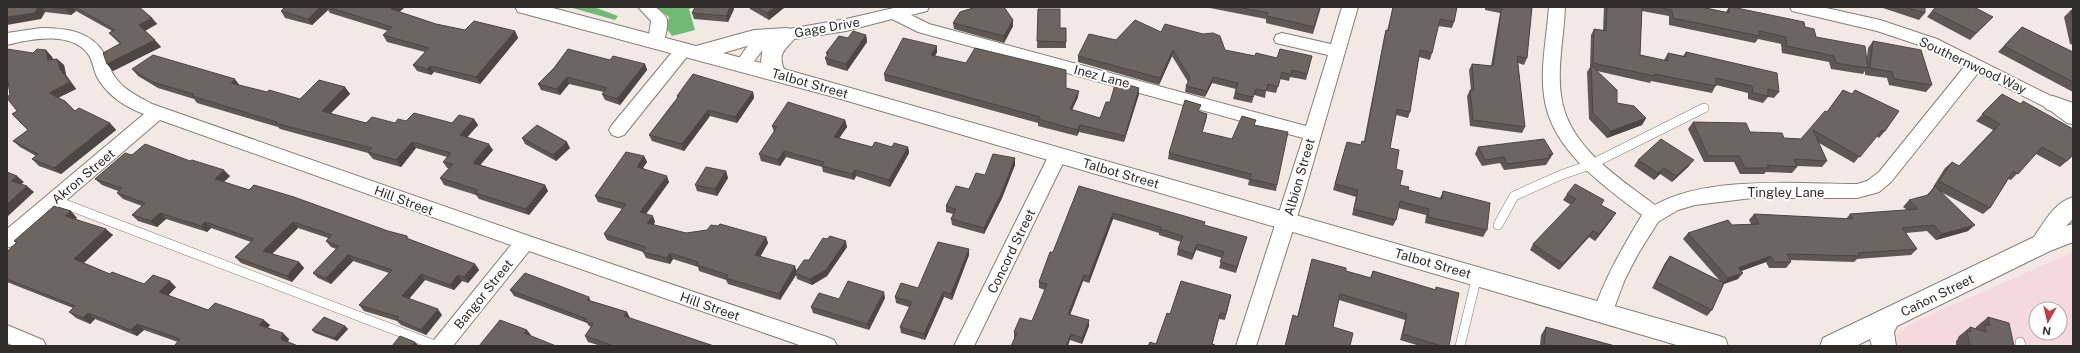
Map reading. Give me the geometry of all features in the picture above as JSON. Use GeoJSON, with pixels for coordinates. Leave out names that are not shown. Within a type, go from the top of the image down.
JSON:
{"type":"FeatureCollection","features":[{"type":"Feature","properties":{"kind":"main road","name":"Talbot Street"},"geometry":{"type":"LineString","coordinates":[[525,7],[776,73],[1716,346]]}},
{"type":"Feature","properties":{"kind":"main road"},"geometry":{"type":"LineString","coordinates":[[690,51],[714,49],[754,37],[787,35]]}},
{"type":"Feature","properties":{"kind":"main road"},"geometry":{"type":"LineString","coordinates":[[776,73],[770,60],[770,52],[775,44],[787,35]]}},
{"type":"Feature","properties":{"kind":"main road"},"geometry":{"type":"LineString","coordinates":[[2053,104],[2073,111]]}},
{"type":"Feature","properties":{"kind":"main road"},"geometry":{"type":"LineString","coordinates":[[2042,244],[2060,217],[2073,206]]}},
{"type":"Feature","properties":{"kind":"main road","name":"Cañon Street"},"geometry":{"type":"LineString","coordinates":[[1832,346],[2042,244],[2073,233]]}},
{"type":"Feature","properties":{"kind":"main road"},"geometry":{"type":"LineString","coordinates":[[1884,346],[1881,331],[1882,326],[1888,319]]}},
{"type":"Feature","properties":{"kind":"street"},"geometry":{"type":"LineString","coordinates":[[646,7],[659,20],[656,42]]}},
{"type":"Feature","properties":{"kind":"street","name":"Gage Drive"},"geometry":{"type":"LineString","coordinates":[[743,64],[763,40],[894,14],[921,7]]}},
{"type":"Feature","properties":{"kind":"street","name":"Albion Street"},"geometry":{"type":"LineString","coordinates":[[1246,346],[1286,220],[1350,7]]}},
{"type":"Feature","properties":{"kind":"street"},"geometry":{"type":"LineString","coordinates":[[1557,7],[1552,96],[1558,121],[1571,141],[1592,164],[1654,214]]}},
{"type":"Feature","properties":{"kind":"street","name":"Southernwood Way"},"geometry":{"type":"LineString","coordinates":[[1798,7],[1880,26],[1931,43],[1976,64],[2053,104],[2073,118]]}},
{"type":"Feature","properties":{"kind":"street","name":"Inez Lane"},"geometry":{"type":"LineString","coordinates":[[894,14],[924,28],[1312,134]]}},
{"type":"Feature","properties":{"kind":"street","name":"Hill Street"},"geometry":{"type":"LineString","coordinates":[[7,39],[47,34],[69,36],[84,42],[95,52],[106,77],[114,88],[135,103],[525,242],[827,346]]}},
{"type":"Feature","properties":{"kind":"street"},"geometry":{"type":"LineString","coordinates":[[1282,39],[1337,51]]}},
{"type":"Feature","properties":{"kind":"street"},"geometry":{"type":"LineString","coordinates":[[618,130],[690,51]]}},
{"type":"Feature","properties":{"kind":"street","name":"Tingley Lane"},"geometry":{"type":"LineString","coordinates":[[1603,312],[1609,292],[1631,246],[1654,214],[1679,201],[1725,192],[1857,191],[1873,187],[1885,177],[1976,64]]}},
{"type":"Feature","properties":{"kind":"street","name":"Akron Street"},"geometry":{"type":"LineString","coordinates":[[7,240],[158,112]]}},
{"type":"Feature","properties":{"kind":"street","name":"Concord Street"},"geometry":{"type":"LineString","coordinates":[[964,346],[1058,155]]}},
{"type":"Feature","properties":{"kind":"street","name":"Bangor Street"},"geometry":{"type":"LineString","coordinates":[[441,346],[525,242]]}},
{"type":"Feature","properties":{"kind":"lane"},"geometry":{"type":"LineString","coordinates":[[1498,225],[1514,196],[1561,175],[1592,164],[1704,108]]}},
{"type":"Feature","properties":{"kind":"lane"},"geometry":{"type":"LineString","coordinates":[[54,200],[437,346]]}},
{"type":"Feature","properties":{"kind":"lane"},"geometry":{"type":"LineString","coordinates":[[1460,346],[1477,276]]}},
{"type":"Feature","properties":{"kind":"shaded area"},"geometry":{"type":"Polygon","coordinates":[[[2073,252],[2073,346],[1898,346],[1896,336],[1912,323],[2073,252]]]}},
{"type":"Feature","properties":{"kind":"green space"},"geometry":{"type":"Polygon","coordinates":[[[569,7],[594,7],[618,16],[615,20],[569,7]]]}},
{"type":"Feature","properties":{"kind":"green space"},"geometry":{"type":"Polygon","coordinates":[[[655,7],[695,7],[689,9],[695,30],[672,36],[666,28],[669,17],[655,7]]]}},
{"type":"Feature","properties":{"kind":"building"},"geometry":{"type":"Polygon","coordinates":[[[7,7],[38,7],[35,13],[7,17],[7,7]]]}},
{"type":"Feature","properties":{"kind":"building"},"geometry":{"type":"Polygon","coordinates":[[[51,7],[67,7],[65,9],[51,7]]]}},
{"type":"Feature","properties":{"kind":"building"},"geometry":{"type":"Polygon","coordinates":[[[75,7],[139,7],[152,18],[139,25],[155,40],[107,64],[103,53],[121,43],[109,33],[115,30],[75,7]]]}},
{"type":"Feature","properties":{"kind":"building"},"geometry":{"type":"Polygon","coordinates":[[[285,7],[320,7],[308,19],[281,11],[285,7]]]}},
{"type":"Feature","properties":{"kind":"building"},"geometry":{"type":"Polygon","coordinates":[[[328,7],[394,7],[391,9],[436,24],[465,30],[474,21],[515,31],[476,77],[430,66],[427,69],[413,65],[429,48],[383,35],[392,27],[328,7]]]}},
{"type":"Feature","properties":{"kind":"building"},"geometry":{"type":"Polygon","coordinates":[[[695,7],[730,7],[726,16],[692,13],[695,7]]]}},
{"type":"Feature","properties":{"kind":"building"},"geometry":{"type":"Polygon","coordinates":[[[757,7],[775,7],[767,13],[757,7]]]}},
{"type":"Feature","properties":{"kind":"building"},"geometry":{"type":"Polygon","coordinates":[[[976,7],[1004,7],[1013,20],[1004,36],[953,23],[960,12],[976,7]]]}},
{"type":"Feature","properties":{"kind":"building"},"geometry":{"type":"Polygon","coordinates":[[[1238,7],[1320,7],[1314,27],[1267,16],[1268,13],[1238,7]]]}},
{"type":"Feature","properties":{"kind":"building"},"geometry":{"type":"Polygon","coordinates":[[[1393,7],[1457,7],[1454,22],[1440,19],[1432,53],[1420,50],[1410,112],[1397,109],[1390,148],[1399,150],[1396,169],[1403,171],[1400,185],[1409,187],[1408,190],[1442,199],[1443,191],[1490,203],[1487,230],[1428,217],[1429,209],[1400,201],[1396,220],[1354,209],[1358,190],[1335,184],[1347,142],[1361,145],[1362,141],[1365,142],[1386,30],[1388,31],[1393,7]]]}},
{"type":"Feature","properties":{"kind":"building"},"geometry":{"type":"Polygon","coordinates":[[[1502,7],[1532,7],[1527,58],[1517,56],[1525,127],[1473,120],[1470,90],[1474,90],[1472,64],[1493,66],[1502,7]]]}},
{"type":"Feature","properties":{"kind":"building"},"geometry":{"type":"Polygon","coordinates":[[[1607,7],[1642,7],[1640,55],[1668,61],[1668,53],[1686,57],[1686,52],[1777,73],[1779,92],[1768,89],[1768,96],[1753,93],[1752,86],[1716,78],[1716,86],[1654,74],[1654,76],[1593,63],[1594,29],[1606,31],[1607,7]]]}},
{"type":"Feature","properties":{"kind":"building"},"geometry":{"type":"Polygon","coordinates":[[[1659,7],[1701,7],[1729,13],[1729,7],[1732,7],[1804,22],[1805,27],[1814,29],[1816,37],[1865,46],[1868,68],[1836,63],[1834,56],[1787,46],[1786,37],[1759,31],[1759,36],[1673,18],[1672,10],[1659,7]]]}},
{"type":"Feature","properties":{"kind":"building"},"geometry":{"type":"Polygon","coordinates":[[[1905,7],[1925,7],[1925,13],[1905,7]]]}},
{"type":"Feature","properties":{"kind":"building"},"geometry":{"type":"Polygon","coordinates":[[[1936,7],[1974,7],[1993,17],[1976,33],[1932,11],[1936,7]]]}},
{"type":"Feature","properties":{"kind":"building"},"geometry":{"type":"Polygon","coordinates":[[[1038,9],[1060,9],[1060,28],[1066,28],[1066,42],[1037,41],[1038,9]]]}},
{"type":"Feature","properties":{"kind":"building"},"geometry":{"type":"Polygon","coordinates":[[[1135,20],[1161,32],[1165,24],[1203,34],[1213,33],[1220,36],[1225,50],[1255,56],[1256,53],[1277,58],[1280,49],[1312,56],[1307,74],[1292,70],[1291,75],[1282,72],[1278,87],[1268,84],[1266,91],[1256,89],[1253,97],[1235,93],[1238,83],[1213,77],[1207,91],[1186,86],[1190,78],[1173,50],[1160,78],[1078,56],[1089,34],[1116,40],[1135,20]]]}},
{"type":"Feature","properties":{"kind":"building"},"geometry":{"type":"Polygon","coordinates":[[[2022,27],[2073,52],[2073,82],[2004,46],[2022,27]]]}},
{"type":"Feature","properties":{"kind":"building"},"geometry":{"type":"Polygon","coordinates":[[[853,31],[866,35],[846,64],[825,58],[829,53],[826,53],[839,36],[848,38],[853,31]]]}},
{"type":"Feature","properties":{"kind":"building"},"geometry":{"type":"Polygon","coordinates":[[[903,38],[937,46],[931,55],[966,63],[975,48],[1066,70],[1066,88],[1079,91],[1070,109],[1100,118],[1106,102],[1110,102],[1116,81],[1139,88],[1125,136],[1080,125],[1077,130],[1038,119],[1040,117],[884,74],[903,38]]]}},
{"type":"Feature","properties":{"kind":"building"},"geometry":{"type":"Polygon","coordinates":[[[1873,41],[1921,50],[1932,85],[1894,79],[1892,72],[1870,68],[1873,41]]]}},
{"type":"Feature","properties":{"kind":"building"},"geometry":{"type":"Polygon","coordinates":[[[7,49],[33,53],[37,49],[46,50],[48,60],[57,59],[60,69],[70,82],[49,93],[65,101],[75,111],[79,108],[110,123],[54,168],[32,159],[38,154],[13,141],[28,130],[12,114],[17,111],[7,98],[10,95],[7,75],[7,49]]]}},
{"type":"Feature","properties":{"kind":"building"},"geometry":{"type":"Polygon","coordinates":[[[568,49],[610,60],[613,56],[645,64],[617,99],[602,94],[607,88],[567,77],[557,89],[538,84],[554,68],[568,49]]]}},
{"type":"Feature","properties":{"kind":"building"},"geometry":{"type":"Polygon","coordinates":[[[153,55],[235,79],[231,83],[267,92],[269,90],[300,99],[319,80],[345,87],[322,111],[366,123],[372,117],[395,123],[398,119],[406,121],[414,113],[452,123],[459,115],[474,119],[460,135],[489,144],[473,163],[545,185],[526,209],[475,193],[478,190],[440,178],[453,164],[443,162],[451,153],[412,142],[396,160],[368,152],[372,148],[275,123],[277,122],[192,96],[194,94],[152,82],[132,69],[153,55]]]}},
{"type":"Feature","properties":{"kind":"building"},"geometry":{"type":"Polygon","coordinates":[[[1591,65],[1617,90],[1617,103],[1634,106],[1646,118],[1611,131],[1593,113],[1591,65]]]}},
{"type":"Feature","properties":{"kind":"building"},"geometry":{"type":"Polygon","coordinates":[[[693,74],[753,92],[735,117],[708,110],[682,144],[649,135],[679,96],[677,96],[693,74]]]}},
{"type":"Feature","properties":{"kind":"building"},"geometry":{"type":"Polygon","coordinates":[[[1843,90],[1852,94],[1855,90],[1899,111],[1885,131],[1882,130],[1860,157],[1813,130],[1827,161],[1794,159],[1797,167],[1767,165],[1769,168],[1745,168],[1739,156],[1708,156],[1693,122],[1746,123],[1750,132],[1782,133],[1784,138],[1801,139],[1825,111],[1827,112],[1843,90]]]}},
{"type":"Feature","properties":{"kind":"building"},"geometry":{"type":"Polygon","coordinates":[[[2002,94],[2021,104],[2023,101],[2073,129],[2073,155],[2067,161],[2042,147],[2018,174],[2013,171],[1990,208],[1939,181],[1952,162],[1959,166],[2000,124],[1982,114],[2002,94]]]}},
{"type":"Feature","properties":{"kind":"building"},"geometry":{"type":"Polygon","coordinates":[[[1185,100],[1201,105],[1198,111],[1207,114],[1202,132],[1232,139],[1242,116],[1256,120],[1254,125],[1288,132],[1277,185],[1250,179],[1251,174],[1169,153],[1185,100]]]}},
{"type":"Feature","properties":{"kind":"building"},"geometry":{"type":"Polygon","coordinates":[[[788,102],[845,120],[834,137],[872,147],[875,142],[892,147],[894,143],[908,147],[889,180],[855,170],[852,174],[822,166],[824,162],[784,151],[778,160],[759,154],[777,127],[772,126],[788,102]]]}},
{"type":"Feature","properties":{"kind":"building"},"geometry":{"type":"Polygon","coordinates":[[[537,125],[567,142],[553,155],[522,138],[537,125]]]}},
{"type":"Feature","properties":{"kind":"building"},"geometry":{"type":"Polygon","coordinates":[[[1544,139],[1553,154],[1548,155],[1550,158],[1507,164],[1504,157],[1485,160],[1478,147],[1544,139]]]}},
{"type":"Feature","properties":{"kind":"building"},"geometry":{"type":"Polygon","coordinates":[[[1661,139],[1694,160],[1676,176],[1664,168],[1658,173],[1638,160],[1661,139]]]}},
{"type":"Feature","properties":{"kind":"building"},"geometry":{"type":"Polygon","coordinates":[[[145,144],[190,161],[192,160],[224,170],[215,179],[249,190],[254,185],[294,197],[388,231],[407,236],[406,238],[475,264],[464,277],[458,275],[450,285],[421,274],[402,296],[438,309],[421,330],[396,319],[399,317],[359,305],[392,270],[348,255],[326,278],[313,273],[339,246],[326,241],[332,235],[293,222],[263,251],[299,262],[287,276],[235,257],[254,239],[205,222],[201,226],[160,213],[151,221],[132,215],[145,203],[117,193],[122,188],[95,179],[125,153],[132,155],[145,144]]]}},
{"type":"Feature","properties":{"kind":"building"},"geometry":{"type":"Polygon","coordinates":[[[626,152],[644,156],[637,167],[667,176],[640,212],[653,216],[647,223],[686,233],[707,230],[711,225],[718,226],[720,224],[766,237],[755,255],[795,266],[779,294],[726,278],[728,275],[697,265],[698,262],[670,253],[667,258],[643,252],[646,247],[604,234],[626,204],[595,196],[626,152]]]}},
{"type":"Feature","properties":{"kind":"building"},"geometry":{"type":"Polygon","coordinates":[[[993,154],[1015,158],[1002,192],[984,228],[951,219],[956,209],[946,206],[956,186],[969,189],[976,173],[985,175],[993,154]]]}},
{"type":"Feature","properties":{"kind":"building"},"geometry":{"type":"Polygon","coordinates":[[[706,167],[726,171],[715,189],[695,185],[706,167]]]}},
{"type":"Feature","properties":{"kind":"building"},"geometry":{"type":"Polygon","coordinates":[[[7,172],[17,176],[11,181],[27,186],[7,204],[7,172]]]}},
{"type":"Feature","properties":{"kind":"building"},"geometry":{"type":"Polygon","coordinates":[[[1575,184],[1604,200],[1601,205],[1616,213],[1599,234],[1593,231],[1563,264],[1533,244],[1576,199],[1567,194],[1575,184]]]}},
{"type":"Feature","properties":{"kind":"building"},"geometry":{"type":"Polygon","coordinates":[[[1079,186],[1205,222],[1204,225],[1247,237],[1237,267],[1220,262],[1224,252],[1197,244],[1193,254],[1178,249],[1183,236],[1160,229],[1161,227],[1113,213],[1089,277],[1084,275],[1068,314],[1089,320],[1082,338],[1071,334],[1066,346],[1011,346],[1017,333],[1014,332],[1020,318],[1032,321],[1047,284],[1039,282],[1050,252],[1053,252],[1079,186]]]}},
{"type":"Feature","properties":{"kind":"building"},"geometry":{"type":"Polygon","coordinates":[[[1935,186],[1975,225],[1942,234],[1934,225],[1902,228],[1917,249],[1858,253],[1860,256],[1787,254],[1791,262],[1774,262],[1771,256],[1738,268],[1743,273],[1728,278],[1688,233],[1728,220],[1732,225],[1759,224],[1754,214],[1853,219],[1850,214],[1918,209],[1909,200],[1928,195],[1935,186]]]}},
{"type":"Feature","properties":{"kind":"building"},"geometry":{"type":"Polygon","coordinates":[[[54,206],[71,211],[65,216],[106,229],[74,259],[110,274],[112,272],[144,284],[153,275],[170,281],[159,292],[208,310],[215,303],[264,320],[259,325],[283,333],[281,339],[298,346],[174,346],[180,339],[137,324],[131,330],[88,313],[83,318],[69,312],[75,306],[7,279],[7,252],[17,242],[14,241],[54,206]]]}},
{"type":"Feature","properties":{"kind":"building"},"geometry":{"type":"Polygon","coordinates":[[[830,236],[846,241],[826,270],[810,279],[795,273],[804,260],[809,260],[823,238],[827,239],[830,236]]]}},
{"type":"Feature","properties":{"kind":"building"},"geometry":{"type":"Polygon","coordinates":[[[938,242],[969,249],[951,294],[943,292],[924,334],[900,327],[912,302],[895,297],[901,283],[918,288],[938,242]]]}},
{"type":"Feature","properties":{"kind":"building"},"geometry":{"type":"Polygon","coordinates":[[[1670,256],[1724,283],[1712,310],[1656,282],[1670,256]]]}},
{"type":"Feature","properties":{"kind":"building"},"geometry":{"type":"Polygon","coordinates":[[[1312,259],[1346,268],[1346,271],[1371,278],[1373,271],[1436,290],[1436,287],[1459,293],[1449,346],[1441,346],[1403,334],[1407,314],[1340,294],[1333,327],[1353,333],[1350,346],[1285,346],[1293,315],[1298,317],[1312,259]]]}},
{"type":"Feature","properties":{"kind":"building"},"geometry":{"type":"Polygon","coordinates":[[[525,273],[589,297],[587,300],[627,312],[624,316],[714,346],[610,346],[611,345],[585,336],[593,324],[585,321],[587,319],[510,290],[525,273]]]}},
{"type":"Feature","properties":{"kind":"building"},"geometry":{"type":"Polygon","coordinates":[[[848,281],[884,292],[867,324],[811,307],[819,293],[839,299],[848,281]]]}},
{"type":"Feature","properties":{"kind":"building"},"geometry":{"type":"Polygon","coordinates":[[[1181,281],[1231,295],[1226,314],[1220,313],[1212,344],[1215,346],[1148,346],[1150,342],[1156,344],[1167,313],[1170,314],[1181,281]]]}},
{"type":"Feature","properties":{"kind":"building"},"geometry":{"type":"Polygon","coordinates":[[[324,317],[345,326],[334,338],[312,330],[324,317]]]}},
{"type":"Feature","properties":{"kind":"building"},"geometry":{"type":"Polygon","coordinates":[[[1988,317],[2009,323],[2014,346],[1970,346],[1967,331],[1971,332],[1970,327],[1986,332],[1985,324],[1990,326],[1988,317]]]}},
{"type":"Feature","properties":{"kind":"building"},"geometry":{"type":"Polygon","coordinates":[[[500,320],[527,330],[524,333],[556,346],[479,346],[500,320]]]}},
{"type":"Feature","properties":{"kind":"building"},"geometry":{"type":"Polygon","coordinates":[[[1546,327],[1615,346],[1544,346],[1546,327]]]}},
{"type":"Feature","properties":{"kind":"building"},"geometry":{"type":"Polygon","coordinates":[[[400,336],[415,342],[412,346],[392,346],[400,336]]]}}]}
